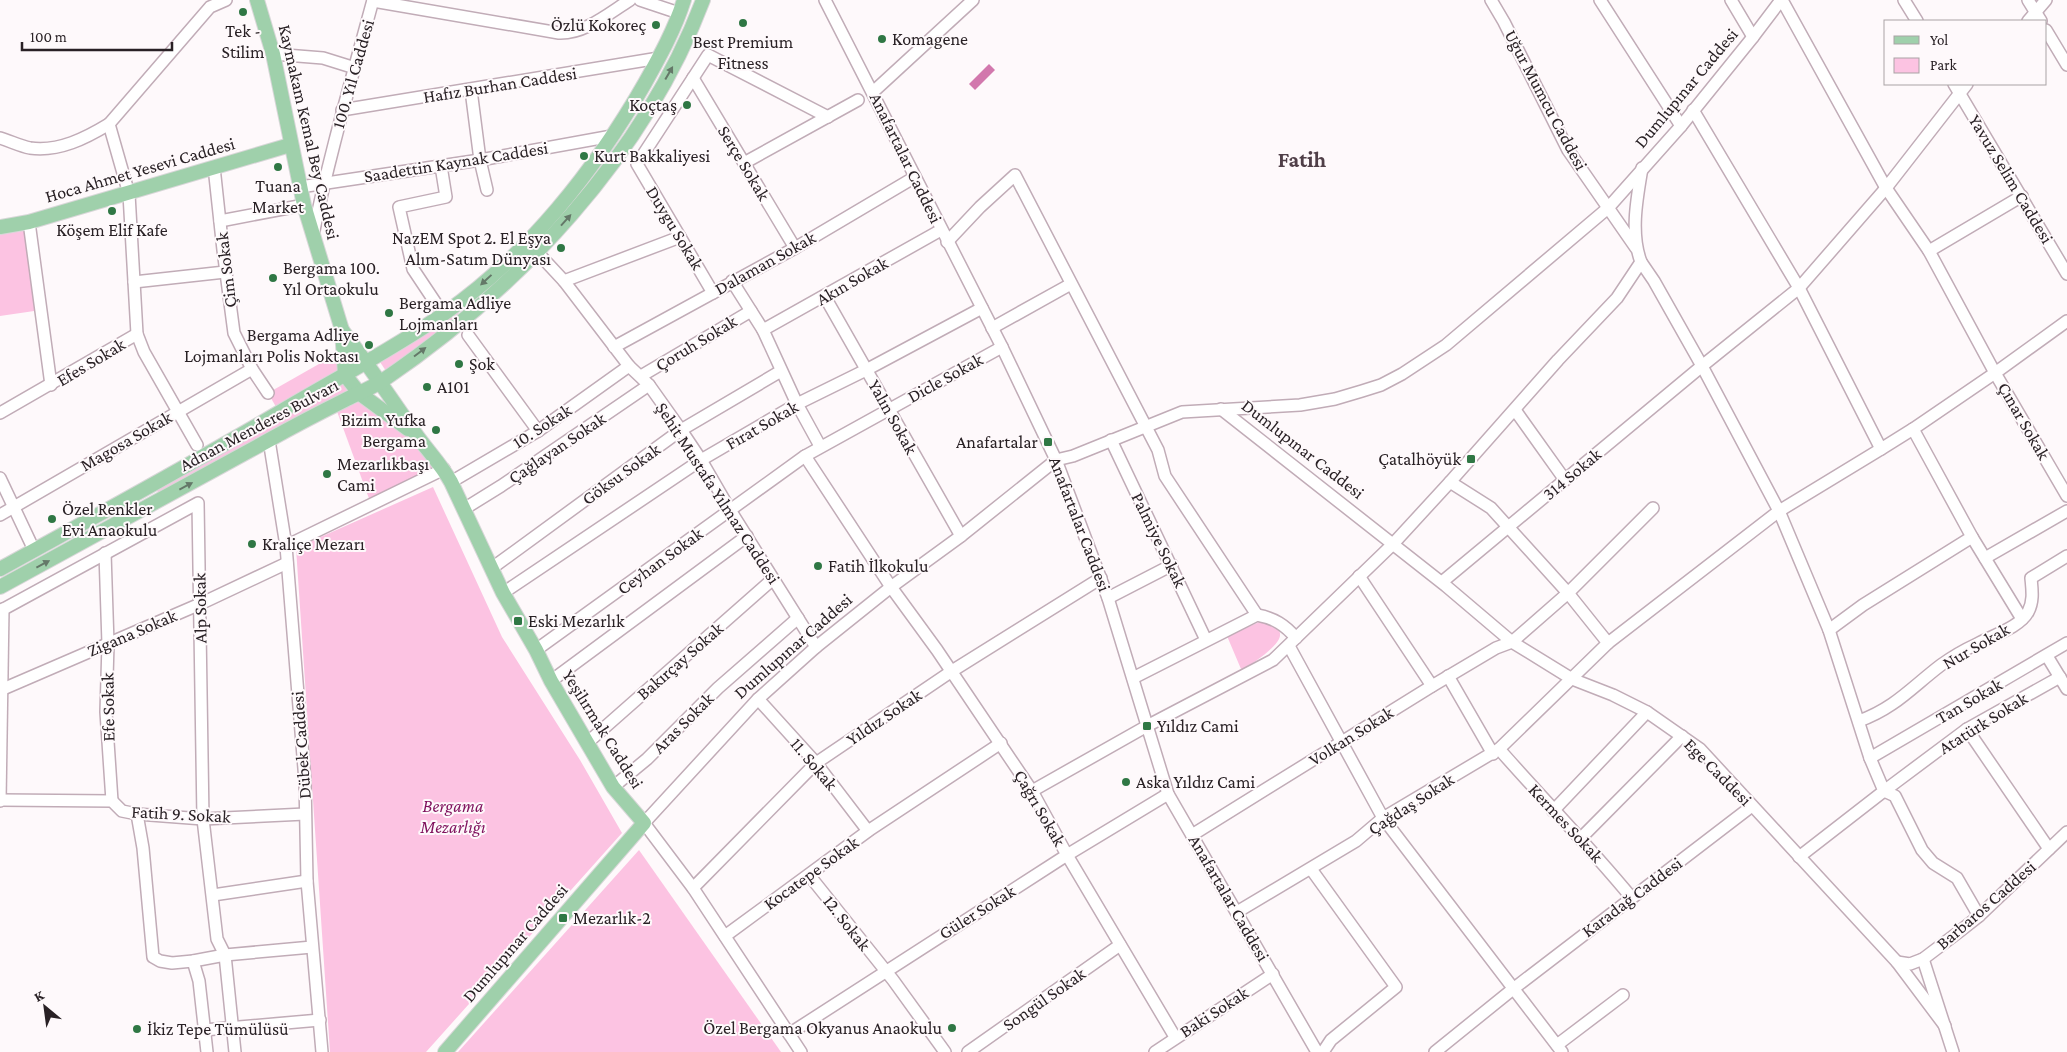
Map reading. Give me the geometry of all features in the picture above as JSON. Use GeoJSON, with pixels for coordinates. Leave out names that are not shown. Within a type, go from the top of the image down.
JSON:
{"type":"FeatureCollection","features":[{"type":"Feature","properties":{"kind":"main road","name":"Kaymakam Kemal Bey Caddesi"},"geometry":{"type":"LineString","coordinates":[[257,0],[273,54],[290,145],[304,205],[342,330],[346,375]]}},
{"type":"Feature","properties":{"kind":"main road","name":"Adnan Menderes Bulvarı"},"geometry":{"type":"LineString","coordinates":[[0,587],[269,440],[381,382],[461,321],[498,290],[537,252],[600,181],[625,145],[675,62],[703,0]]}},
{"type":"Feature","properties":{"kind":"main road","name":"Adnan Menderes Bulvarı"},"geometry":{"type":"LineString","coordinates":[[0,569],[202,458],[346,375],[444,314],[482,284],[556,211],[612,136],[658,58],[681,4]]}},
{"type":"Feature","properties":{"kind":"main road","name":"Hoca Ahmet Yesevi Caddesi"},"geometry":{"type":"LineString","coordinates":[[0,227],[29,222],[129,194],[290,145]]}},
{"type":"Feature","properties":{"kind":"main road","name":"Kaymakam Kemal Bey Caddesi"},"geometry":{"type":"LineString","coordinates":[[342,330],[381,382]]}},
{"type":"Feature","properties":{"kind":"main road"},"geometry":{"type":"LineString","coordinates":[[346,375],[359,393]]}},
{"type":"Feature","properties":{"kind":"main road","name":"Yeşilırmak Caddesi"},"geometry":{"type":"LineString","coordinates":[[381,382],[416,435],[444,469],[503,594],[536,650],[550,681],[614,788],[644,823]]}},
{"type":"Feature","properties":{"kind":"main road","name":"Yeşilırmak Caddesi"},"geometry":{"type":"LineString","coordinates":[[359,393],[416,435]]}},
{"type":"Feature","properties":{"kind":"main road","name":"Dumlupınar Caddesi"},"geometry":{"type":"LineString","coordinates":[[444,1052],[644,823]]}},
{"type":"Feature","properties":{"kind":"street"},"geometry":{"type":"LineString","coordinates":[[0,138],[30,148],[52,147],[79,141],[109,124],[210,7],[226,0]]}},
{"type":"Feature","properties":{"kind":"street"},"geometry":{"type":"LineString","coordinates":[[373,0],[559,33],[572,33],[583,29],[630,0]]}},
{"type":"Feature","properties":{"kind":"street","name":"100. Yıl Caddesi"},"geometry":{"type":"LineString","coordinates":[[313,235],[342,110],[373,0]]}},
{"type":"Feature","properties":{"kind":"street"},"geometry":{"type":"LineString","coordinates":[[640,0],[681,4]]}},
{"type":"Feature","properties":{"kind":"street","name":"Anafartalar Caddesi"},"geometry":{"type":"LineString","coordinates":[[825,0],[1002,347],[1056,460],[1108,598],[1168,794],[1317,1052]]}},
{"type":"Feature","properties":{"kind":"street"},"geometry":{"type":"LineString","coordinates":[[873,92],[973,0]]}},
{"type":"Feature","properties":{"kind":"street","name":"Uğur Mumcu Caddesi"},"geometry":{"type":"LineString","coordinates":[[1491,0],[1504,22],[1568,150],[1636,248]]}},
{"type":"Feature","properties":{"kind":"street"},"geometry":{"type":"LineString","coordinates":[[1600,0],[1681,126]]}},
{"type":"Feature","properties":{"kind":"street"},"geometry":{"type":"LineString","coordinates":[[1731,0],[1753,37]]}},
{"type":"Feature","properties":{"kind":"street","name":"Dumlupınar Caddesi"},"geometry":{"type":"LineString","coordinates":[[1781,0],[1681,126],[1642,168],[1636,200],[1636,248],[1641,262],[1702,366],[1779,511],[1829,630],[1870,758],[1884,791]]}},
{"type":"Feature","properties":{"kind":"street","name":"Çınar Sokak"},"geometry":{"type":"LineString","coordinates":[[1781,0],[1886,188],[1929,251],[1995,373],[2067,496]]}},
{"type":"Feature","properties":{"kind":"street"},"geometry":{"type":"LineString","coordinates":[[1904,0],[1916,20]]}},
{"type":"Feature","properties":{"kind":"street"},"geometry":{"type":"LineString","coordinates":[[2028,0],[2035,19]]}},
{"type":"Feature","properties":{"kind":"street"},"geometry":{"type":"LineString","coordinates":[[2035,19],[2046,0]]}},
{"type":"Feature","properties":{"kind":"street"},"geometry":{"type":"LineString","coordinates":[[2047,32],[2067,65]]}},
{"type":"Feature","properties":{"kind":"street"},"geometry":{"type":"LineString","coordinates":[[273,54],[324,58],[355,68]]}},
{"type":"Feature","properties":{"kind":"street"},"geometry":{"type":"LineString","coordinates":[[693,78],[708,55],[828,117]]}},
{"type":"Feature","properties":{"kind":"street","name":"Hafız Burhan Caddesi"},"geometry":{"type":"LineString","coordinates":[[342,110],[658,58]]}},
{"type":"Feature","properties":{"kind":"street","name":"Serçe Sokak"},"geometry":{"type":"LineString","coordinates":[[693,78],[795,248]]}},
{"type":"Feature","properties":{"kind":"street","name":"Duygu Sokak"},"geometry":{"type":"LineString","coordinates":[[693,78],[637,164],[713,293]]}},
{"type":"Feature","properties":{"kind":"street","name":"314 Sokak"},"geometry":{"type":"LineString","coordinates":[[1442,582],[1799,288],[1886,188],[1960,86]]}},
{"type":"Feature","properties":{"kind":"street","name":"Yavuz Selim Caddesi"},"geometry":{"type":"LineString","coordinates":[[1960,86],[2067,274]]}},
{"type":"Feature","properties":{"kind":"street"},"geometry":{"type":"LineString","coordinates":[[471,90],[486,190]]}},
{"type":"Feature","properties":{"kind":"street"},"geometry":{"type":"LineString","coordinates":[[744,163],[858,100]]}},
{"type":"Feature","properties":{"kind":"street"},"geometry":{"type":"LineString","coordinates":[[1694,110],[1799,288],[1881,449]]}},
{"type":"Feature","properties":{"kind":"street","name":"Efes Sokak"},"geometry":{"type":"LineString","coordinates":[[0,413],[137,334],[129,194],[109,124]]}},
{"type":"Feature","properties":{"kind":"street","name":"Saadettin Kaynak Caddesi"},"geometry":{"type":"LineString","coordinates":[[300,187],[480,160],[612,136]]}},
{"type":"Feature","properties":{"kind":"street"},"geometry":{"type":"LineString","coordinates":[[438,305],[413,269],[398,207],[446,196],[441,166]]}},
{"type":"Feature","properties":{"kind":"street","name":"Çim Sokak"},"geometry":{"type":"LineString","coordinates":[[214,167],[234,333],[252,369],[268,393]]}},
{"type":"Feature","properties":{"kind":"street"},"geometry":{"type":"LineString","coordinates":[[1221,409],[1300,405],[1335,399],[1381,385],[1402,374],[1446,345],[1608,208],[1642,168]]}},
{"type":"Feature","properties":{"kind":"street"},"geometry":{"type":"LineString","coordinates":[[947,242],[980,207],[1015,175],[1158,450],[1165,476],[1257,615]]}},
{"type":"Feature","properties":{"kind":"street","name":"Dalaman Sokak"},"geometry":{"type":"LineString","coordinates":[[614,347],[795,248],[915,177]]}},
{"type":"Feature","properties":{"kind":"street"},"geometry":{"type":"LineString","coordinates":[[1929,251],[2022,196]]}},
{"type":"Feature","properties":{"kind":"street"},"geometry":{"type":"LineString","coordinates":[[220,222],[304,205]]}},
{"type":"Feature","properties":{"kind":"street"},"geometry":{"type":"LineString","coordinates":[[29,222],[51,385]]}},
{"type":"Feature","properties":{"kind":"street","name":"Akın Sokak"},"geometry":{"type":"LineString","coordinates":[[763,330],[825,297],[941,230]]}},
{"type":"Feature","properties":{"kind":"street"},"geometry":{"type":"LineString","coordinates":[[564,281],[680,237]]}},
{"type":"Feature","properties":{"kind":"street","name":"Şehit Mustafa Yılmaz Caddesi"},"geometry":{"type":"LineString","coordinates":[[537,252],[564,281],[629,366],[649,385],[681,430],[702,460],[730,510],[816,647]]}},
{"type":"Feature","properties":{"kind":"street"},"geometry":{"type":"LineString","coordinates":[[1032,791],[1147,726],[1273,660],[1393,544],[1616,298],[1641,262]]}},
{"type":"Feature","properties":{"kind":"street"},"geometry":{"type":"LineString","coordinates":[[134,282],[226,272]]}},
{"type":"Feature","properties":{"kind":"street"},"geometry":{"type":"LineString","coordinates":[[732,281],[763,330],[797,404],[820,446]]}},
{"type":"Feature","properties":{"kind":"street"},"geometry":{"type":"LineString","coordinates":[[992,328],[1071,284]]}},
{"type":"Feature","properties":{"kind":"street","name":"Yalın Sokak"},"geometry":{"type":"LineString","coordinates":[[825,297],[961,536]]}},
{"type":"Feature","properties":{"kind":"street","name":"Fırat Sokak"},"geometry":{"type":"LineString","coordinates":[[503,594],[702,460],[797,404],[866,370],[982,308]]}},
{"type":"Feature","properties":{"kind":"street","name":"Çoruh Sokak"},"geometry":{"type":"LineString","coordinates":[[641,376],[751,310]]}},
{"type":"Feature","properties":{"kind":"street","name":"Çağdaş Sokak"},"geometry":{"type":"LineString","coordinates":[[1237,912],[1356,841],[1383,818],[1496,752],[1608,643],[1779,511],[1913,429],[2067,321]]}},
{"type":"Feature","properties":{"kind":"street"},"geometry":{"type":"LineString","coordinates":[[137,334],[144,352],[197,445]]}},
{"type":"Feature","properties":{"kind":"street"},"geometry":{"type":"LineString","coordinates":[[468,335],[538,431]]}},
{"type":"Feature","properties":{"kind":"street","name":"Dicle Sokak"},"geometry":{"type":"LineString","coordinates":[[888,410],[1002,347]]}},
{"type":"Feature","properties":{"kind":"street","name":"10. Sokak"},"geometry":{"type":"LineString","coordinates":[[451,482],[538,431],[629,366]]}},
{"type":"Feature","properties":{"kind":"street","name":"Magosa Sokak"},"geometry":{"type":"LineString","coordinates":[[0,515],[252,369]]}},
{"type":"Feature","properties":{"kind":"street","name":"Göksu Sokak"},"geometry":{"type":"LineString","coordinates":[[492,568],[681,430],[781,371]]}},
{"type":"Feature","properties":{"kind":"street","name":"Çağlayan Sokak"},"geometry":{"type":"LineString","coordinates":[[464,508],[501,486],[649,385]]}},
{"type":"Feature","properties":{"kind":"street","name":"Dumlupınar Caddesi"},"geometry":{"type":"LineString","coordinates":[[644,823],[758,699],[816,647],[961,536],[1056,460],[1073,456],[1182,412],[1221,409],[1393,544]]}},
{"type":"Feature","properties":{"kind":"street","name":"Ceyhan Sokak"},"geometry":{"type":"LineString","coordinates":[[536,650],[805,456],[888,410]]}},
{"type":"Feature","properties":{"kind":"street"},"geometry":{"type":"LineString","coordinates":[[1515,410],[1565,480]]}},
{"type":"Feature","properties":{"kind":"street"},"geometry":{"type":"LineString","coordinates":[[1913,429],[1972,538],[2022,619]]}},
{"type":"Feature","properties":{"kind":"street","name":"Dübek Caddesi"},"geometry":{"type":"LineString","coordinates":[[269,440],[286,546],[305,780],[307,881],[322,1052]]}},
{"type":"Feature","properties":{"kind":"street","name":"Palmiye Sokak"},"geometry":{"type":"LineString","coordinates":[[1111,440],[1206,640]]}},
{"type":"Feature","properties":{"kind":"street","name":"Çağrı Sokak"},"geometry":{"type":"LineString","coordinates":[[805,456],[891,588],[952,671],[1032,791],[1120,945],[1172,1044]]}},
{"type":"Feature","properties":{"kind":"street"},"geometry":{"type":"LineString","coordinates":[[286,546],[444,469]]}},
{"type":"Feature","properties":{"kind":"street"},"geometry":{"type":"LineString","coordinates":[[0,478],[34,550]]}},
{"type":"Feature","properties":{"kind":"street"},"geometry":{"type":"LineString","coordinates":[[1450,482],[1491,508],[1568,593],[1608,643]]}},
{"type":"Feature","properties":{"kind":"street","name":"Alp Sokak"},"geometry":{"type":"LineString","coordinates":[[105,553],[198,503],[203,818],[217,939],[225,955],[235,1052]]}},
{"type":"Feature","properties":{"kind":"street","name":"Volkan Sokak"},"geometry":{"type":"LineString","coordinates":[[1192,835],[1342,740],[1448,676],[1496,648],[1512,642],[1568,593],[1653,508]]}},
{"type":"Feature","properties":{"kind":"street"},"geometry":{"type":"LineString","coordinates":[[1985,558],[2067,511]]}},
{"type":"Feature","properties":{"kind":"street"},"geometry":{"type":"LineString","coordinates":[[550,681],[746,536]]}},
{"type":"Feature","properties":{"kind":"street"},"geometry":{"type":"LineString","coordinates":[[1829,630],[1863,605],[1972,538]]}},
{"type":"Feature","properties":{"kind":"street","name":"Ege Caddesi"},"geometry":{"type":"LineString","coordinates":[[1393,544],[1442,582],[1512,642],[1572,678],[1647,712],[1700,749],[1897,962],[1945,1026]]}},
{"type":"Feature","properties":{"kind":"street"},"geometry":{"type":"LineString","coordinates":[[0,801],[3,689],[2,610],[105,553]]}},
{"type":"Feature","properties":{"kind":"street","name":"Efe Sokak"},"geometry":{"type":"LineString","coordinates":[[105,553],[108,644],[106,712],[112,801]]}},
{"type":"Feature","properties":{"kind":"street","name":"Nur Sokak"},"geometry":{"type":"LineString","coordinates":[[1859,721],[1877,714],[1903,697],[1940,666],[1978,643],[2000,634],[2022,619],[2028,611],[2032,598],[2031,578],[2067,556]]}},
{"type":"Feature","properties":{"kind":"street","name":"Zigana Sokak"},"geometry":{"type":"LineString","coordinates":[[3,689],[200,604],[287,563]]}},
{"type":"Feature","properties":{"kind":"street"},"geometry":{"type":"LineString","coordinates":[[1108,598],[1172,565]]}},
{"type":"Feature","properties":{"kind":"street"},"geometry":{"type":"LineString","coordinates":[[1359,576],[1432,686]]}},
{"type":"Feature","properties":{"kind":"street","name":"Yıldız Sokak"},"geometry":{"type":"LineString","coordinates":[[693,888],[816,764],[952,671],[1101,578]]}},
{"type":"Feature","properties":{"kind":"street","name":"Bakırçay Sokak"},"geometry":{"type":"LineString","coordinates":[[587,744],[773,579]]}},
{"type":"Feature","properties":{"kind":"street"},"geometry":{"type":"LineString","coordinates":[[1133,678],[1257,615],[1271,617],[1286,627],[1383,818],[1559,1049],[1623,995]]}},
{"type":"Feature","properties":{"kind":"street","name":"Aras Sokak"},"geometry":{"type":"LineString","coordinates":[[614,788],[647,759],[718,688],[798,618]]}},
{"type":"Feature","properties":{"kind":"street","name":"Tan Sokak"},"geometry":{"type":"LineString","coordinates":[[1870,758],[2067,643]]}},
{"type":"Feature","properties":{"kind":"street"},"geometry":{"type":"LineString","coordinates":[[2047,656],[2067,689]]}},
{"type":"Feature","properties":{"kind":"street","name":"Kermes Sokak"},"geometry":{"type":"LineString","coordinates":[[1448,676],[1496,752],[1581,838],[1631,897]]}},
{"type":"Feature","properties":{"kind":"street","name":"Atatürk Sokak"},"geometry":{"type":"LineString","coordinates":[[1799,857],[1967,728],[2060,677]]}},
{"type":"Feature","properties":{"kind":"street","name":"11. Sokak"},"geometry":{"type":"LineString","coordinates":[[758,699],[816,764],[868,831]]}},
{"type":"Feature","properties":{"kind":"street"},"geometry":{"type":"LineString","coordinates":[[1553,811],[1647,712]]}},
{"type":"Feature","properties":{"kind":"street"},"geometry":{"type":"LineString","coordinates":[[1967,728],[2049,850]]}},
{"type":"Feature","properties":{"kind":"street"},"geometry":{"type":"LineString","coordinates":[[1581,838],[1682,736]]}},
{"type":"Feature","properties":{"kind":"street","name":"Kocatepe Sokak"},"geometry":{"type":"LineString","coordinates":[[725,936],[868,831],[1001,743]]}},
{"type":"Feature","properties":{"kind":"street"},"geometry":{"type":"LineString","coordinates":[[1884,791],[1895,796],[1922,850],[1933,863],[1957,878],[1979,916]]}},
{"type":"Feature","properties":{"kind":"street","name":"Güler Sokak"},"geometry":{"type":"LineString","coordinates":[[789,1034],[1067,855],[1168,794]]}},
{"type":"Feature","properties":{"kind":"street","name":"Fatih 9. Sokak"},"geometry":{"type":"LineString","coordinates":[[0,801],[112,801],[122,811],[137,814],[203,818],[305,814]]}},
{"type":"Feature","properties":{"kind":"street","name":"Karadağ Caddesi"},"geometry":{"type":"LineString","coordinates":[[1435,1052],[1631,897],[1752,806]]}},
{"type":"Feature","properties":{"kind":"street"},"geometry":{"type":"LineString","coordinates":[[137,814],[144,848],[153,957],[160,961],[172,963],[225,955],[312,947]]}},
{"type":"Feature","properties":{"kind":"street","name":"Yeşilırmak Caddesi"},"geometry":{"type":"LineString","coordinates":[[644,823],[693,888],[801,1052]]}},
{"type":"Feature","properties":{"kind":"street","name":"Barbaros Caddesi"},"geometry":{"type":"LineString","coordinates":[[1897,962],[1910,964],[1923,959],[1979,916],[2049,850],[2065,839]]}},
{"type":"Feature","properties":{"kind":"street"},"geometry":{"type":"LineString","coordinates":[[1311,869],[1396,987],[1331,1040],[1323,1052]]}},
{"type":"Feature","properties":{"kind":"street","name":"12. Sokak"},"geometry":{"type":"LineString","coordinates":[[809,875],[893,980],[945,1052]]}},
{"type":"Feature","properties":{"kind":"street"},"geometry":{"type":"LineString","coordinates":[[213,895],[307,881]]}},
{"type":"Feature","properties":{"kind":"street","name":"Songül Sokak"},"geometry":{"type":"LineString","coordinates":[[968,1052],[1120,945]]}},
{"type":"Feature","properties":{"kind":"street","name":"Ege Caddesi"},"geometry":{"type":"LineString","coordinates":[[1923,959],[1953,1052]]}},
{"type":"Feature","properties":{"kind":"street"},"geometry":{"type":"LineString","coordinates":[[193,961],[199,981],[207,1052]]}},
{"type":"Feature","properties":{"kind":"street","name":"Baki Sokak"},"geometry":{"type":"LineString","coordinates":[[1155,1052],[1172,1044],[1273,974]]}},
{"type":"Feature","properties":{"kind":"street"},"geometry":{"type":"LineString","coordinates":[[204,1030],[231,1026],[320,1020]]}},
{"type":"Feature","properties":{"kind":"green space"},"geometry":{"type":"Polygon","coordinates":[[[29,222],[41,310],[0,316],[0,227],[29,222]]]}},
{"type":"Feature","properties":{"kind":"green space"},"geometry":{"type":"Polygon","coordinates":[[[457,312],[461,316],[386,371],[380,362],[457,312]]]}},
{"type":"Feature","properties":{"kind":"green space"},"geometry":{"type":"Polygon","coordinates":[[[333,356],[345,375],[279,412],[268,393],[333,356]]]}},
{"type":"Feature","properties":{"kind":"green space"},"geometry":{"type":"Polygon","coordinates":[[[342,382],[347,391],[159,493],[155,489],[342,382]]]}},
{"type":"Feature","properties":{"kind":"green space"},"geometry":{"type":"Polygon","coordinates":[[[359,393],[416,435],[444,469],[371,504],[335,406],[359,393]]]}},
{"type":"Feature","properties":{"kind":"green space","name":"Bergama Mezarlığı"},"geometry":{"type":"Polygon","coordinates":[[[433,487],[502,637],[580,760],[622,833],[426,1052],[330,1052],[296,548],[433,487]]]}},
{"type":"Feature","properties":{"kind":"green space"},"geometry":{"type":"Polygon","coordinates":[[[1264,620],[1278,628],[1279,639],[1262,657],[1241,669],[1227,636],[1264,620]]]}},
{"type":"Feature","properties":{"kind":"green space"},"geometry":{"type":"Polygon","coordinates":[[[639,850],[781,1052],[458,1052],[639,850]]]}},
{"type":"Feature","properties":{"kind":"shaded area"},"geometry":{"type":"Polygon","coordinates":[[[989,64],[995,70],[975,90],[969,84],[989,64]]]}},
{"type":"Feature","properties":{"kind":"place","name":"Tek - Stilim"},"geometry":{"type":"Point","coordinates":[243,12]}},
{"type":"Feature","properties":{"kind":"place","name":"Best Premium Fitness"},"geometry":{"type":"Point","coordinates":[743,23]}},
{"type":"Feature","properties":{"kind":"place","name":"Özlü Kokoreç"},"geometry":{"type":"Point","coordinates":[656,25]}},
{"type":"Feature","properties":{"kind":"place","name":"Komagene"},"geometry":{"type":"Point","coordinates":[882,39]}},
{"type":"Feature","properties":{"kind":"place","name":"Koçtaş"},"geometry":{"type":"Point","coordinates":[687,105]}},
{"type":"Feature","properties":{"kind":"place","name":"Kurt Bakkaliyesi"},"geometry":{"type":"Point","coordinates":[584,156]}},
{"type":"Feature","properties":{"kind":"place","name":"Tuana Market"},"geometry":{"type":"Point","coordinates":[278,167]}},
{"type":"Feature","properties":{"kind":"place","name":"Köşem Elif Kafe"},"geometry":{"type":"Point","coordinates":[112,211]}},
{"type":"Feature","properties":{"kind":"place","name":"NazEM Spot 2. El Eşya Alım-Satım Dünyası"},"geometry":{"type":"Point","coordinates":[561,248]}},
{"type":"Feature","properties":{"kind":"place","name":"Bergama 100. Yıl Ortaokulu"},"geometry":{"type":"Point","coordinates":[273,278]}},
{"type":"Feature","properties":{"kind":"place","name":"Bergama Adliye Lojmanları"},"geometry":{"type":"Point","coordinates":[389,313]}},
{"type":"Feature","properties":{"kind":"place","name":"Bergama Adliye Lojmanları Polis Noktası"},"geometry":{"type":"Point","coordinates":[369,345]}},
{"type":"Feature","properties":{"kind":"place","name":"Şok"},"geometry":{"type":"Point","coordinates":[459,364]}},
{"type":"Feature","properties":{"kind":"place","name":"A101"},"geometry":{"type":"Point","coordinates":[427,387]}},
{"type":"Feature","properties":{"kind":"place","name":"Bizim Yufka Bergama"},"geometry":{"type":"Point","coordinates":[436,430]}},
{"type":"Feature","properties":{"kind":"place","name":"Anafartalar"},"geometry":{"type":"Point","coordinates":[1048,442]}},
{"type":"Feature","properties":{"kind":"place","name":"Çatalhöyük"},"geometry":{"type":"Point","coordinates":[1471,459]}},
{"type":"Feature","properties":{"kind":"place","name":"Mezarlıkbaşı Cami"},"geometry":{"type":"Point","coordinates":[327,474]}},
{"type":"Feature","properties":{"kind":"place","name":"Özel Renkler Evi Anaokulu"},"geometry":{"type":"Point","coordinates":[52,519]}},
{"type":"Feature","properties":{"kind":"place","name":"Kraliçe Mezarı"},"geometry":{"type":"Point","coordinates":[252,544]}},
{"type":"Feature","properties":{"kind":"place","name":"Fatih İlkokulu"},"geometry":{"type":"Point","coordinates":[818,566]}},
{"type":"Feature","properties":{"kind":"place","name":"Eski Mezarlık"},"geometry":{"type":"Point","coordinates":[518,621]}},
{"type":"Feature","properties":{"kind":"place","name":"Yıldız Cami"},"geometry":{"type":"Point","coordinates":[1147,726]}},
{"type":"Feature","properties":{"kind":"place","name":"Aska Yıldız Cami"},"geometry":{"type":"Point","coordinates":[1126,782]}},
{"type":"Feature","properties":{"kind":"place","name":"Mezarlık-2"},"geometry":{"type":"Point","coordinates":[563,918]}},
{"type":"Feature","properties":{"kind":"place","name":"Özel Bergama Okyanus Anaokulu"},"geometry":{"type":"Point","coordinates":[952,1028]}},
{"type":"Feature","properties":{"kind":"place","name":"İkiz Tepe Tümülüsü"},"geometry":{"type":"Point","coordinates":[137,1029]}},
{"type":"Feature","properties":{"kind":"district","name":"Fatih"},"geometry":{"type":"Point","coordinates":[1302,159]}}]}
